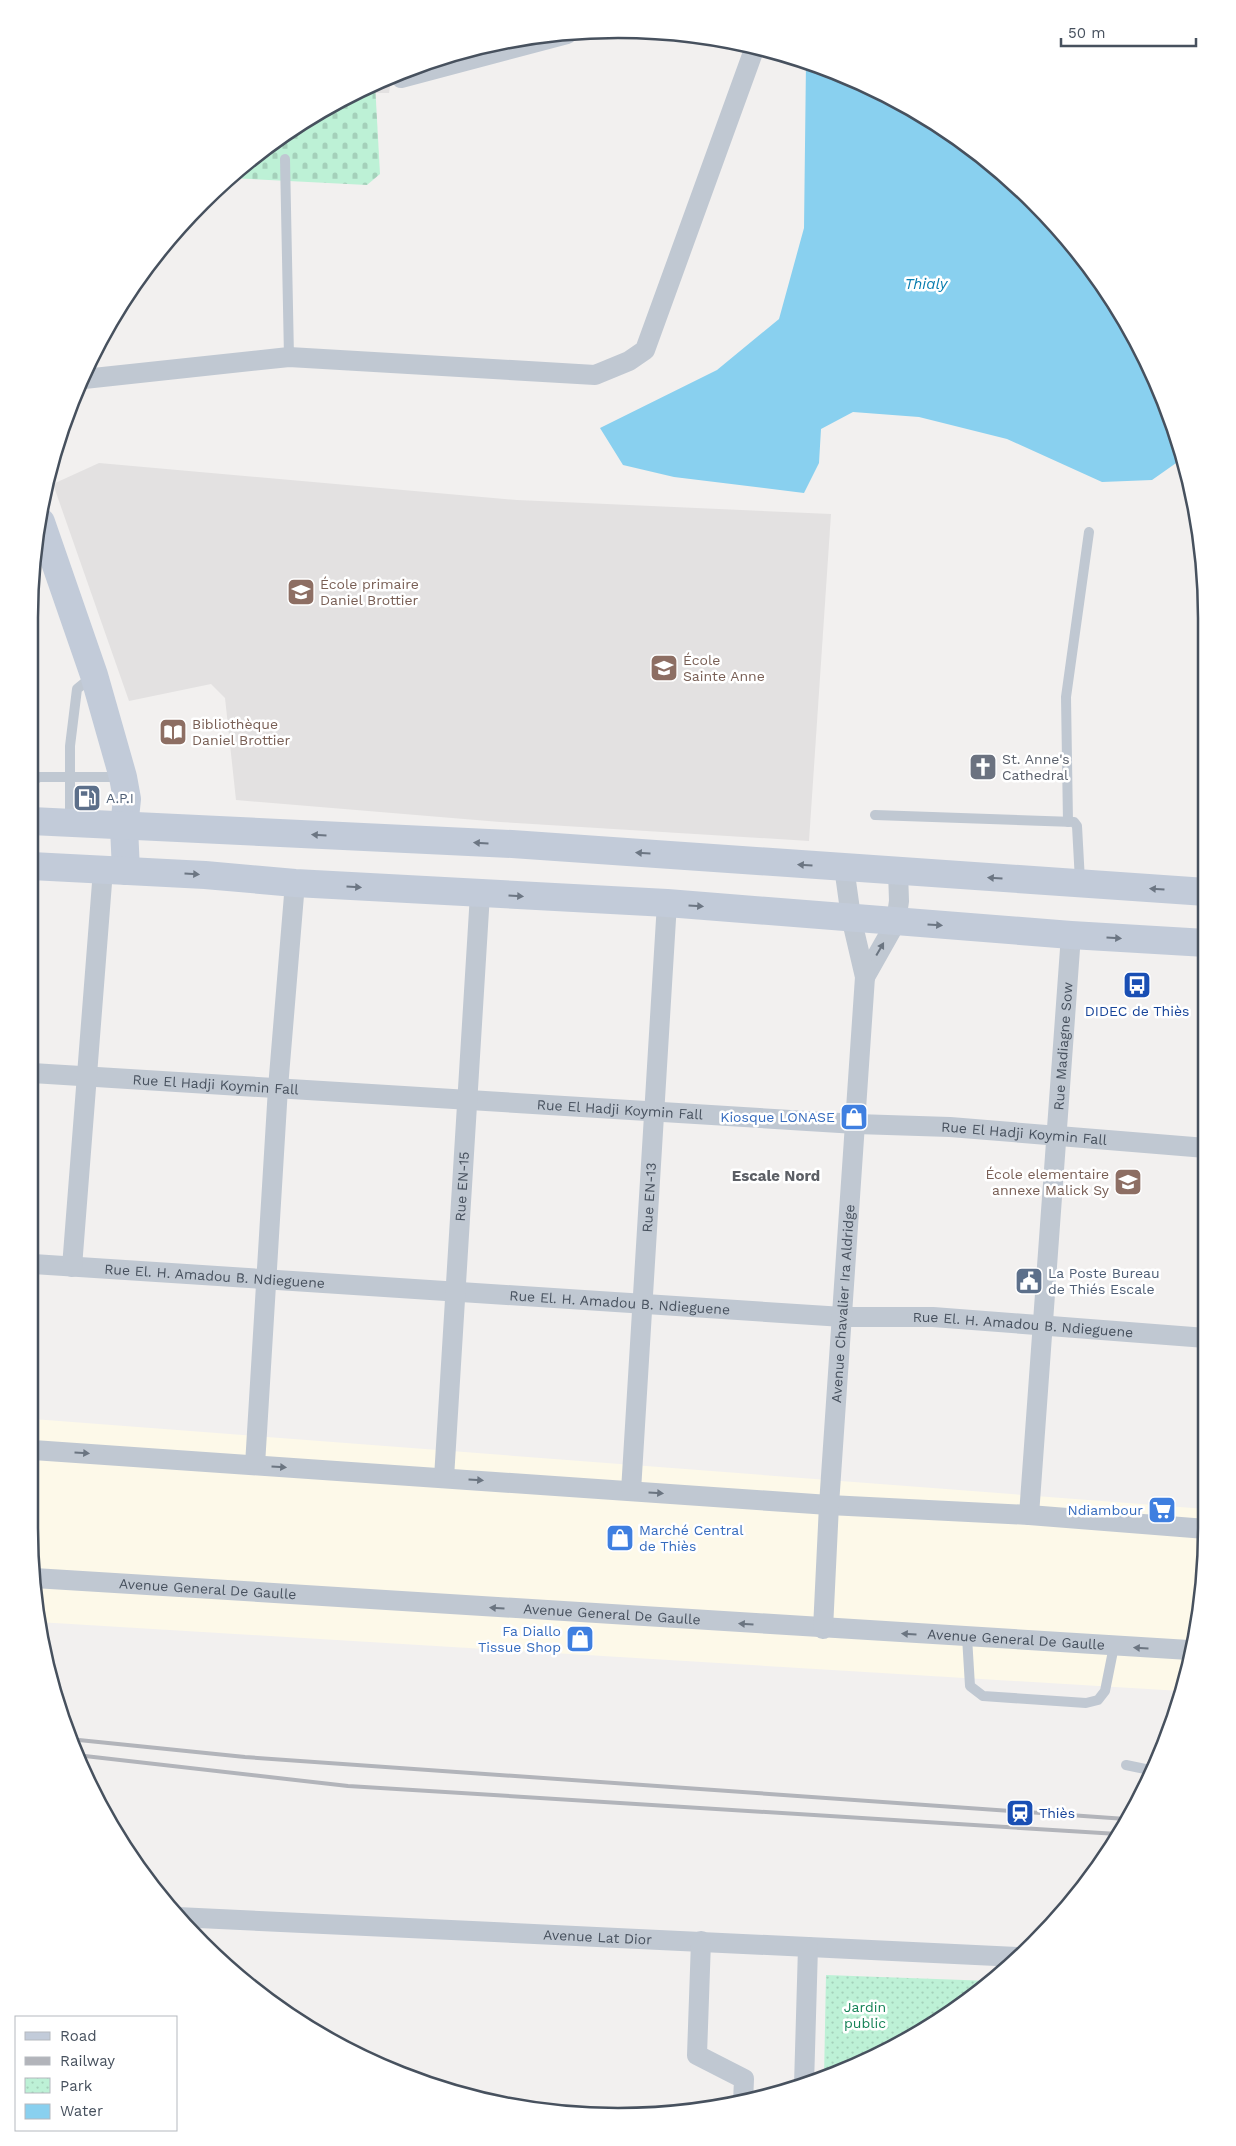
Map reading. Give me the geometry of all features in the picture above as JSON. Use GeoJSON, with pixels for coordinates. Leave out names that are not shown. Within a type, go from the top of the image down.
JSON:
{"type":"FeatureCollection","features":[{"type":"Feature","properties":{"kind":"main road"},"geometry":{"type":"LineString","coordinates":[[44,531],[94,675],[125,788],[134,827],[127,871]]}},
{"type":"Feature","properties":{"kind":"main road"},"geometry":{"type":"LineString","coordinates":[[38,822],[512,844],[1198,891]]}},
{"type":"Feature","properties":{"kind":"main road"},"geometry":{"type":"LineString","coordinates":[[38,866],[480,894],[667,903],[896,922],[1198,943]]}},
{"type":"Feature","properties":{"kind":"street"},"geometry":{"type":"LineString","coordinates":[[90,378],[288,357],[595,375],[629,361],[644,350],[753,54]]}},
{"type":"Feature","properties":{"kind":"street"},"geometry":{"type":"LineString","coordinates":[[844,867],[851,917],[865,977]]}},
{"type":"Feature","properties":{"kind":"street"},"geometry":{"type":"LineString","coordinates":[[72,1267],[87,1077],[127,871]]}},
{"type":"Feature","properties":{"kind":"street"},"geometry":{"type":"LineString","coordinates":[[865,977],[896,922],[900,901],[898,871]]}},
{"type":"Feature","properties":{"kind":"street"},"geometry":{"type":"LineString","coordinates":[[255,1466],[278,1088],[295,883]]}},
{"type":"Feature","properties":{"kind":"street","name":"Rue EN-15"},"geometry":{"type":"LineString","coordinates":[[444,1478],[480,894]]}},
{"type":"Feature","properties":{"kind":"street","name":"Rue EN-13"},"geometry":{"type":"LineString","coordinates":[[631,1491],[667,903]]}},
{"type":"Feature","properties":{"kind":"street","name":"Rue Madiagne Sow"},"geometry":{"type":"LineString","coordinates":[[1029,1515],[1071,935]]}},
{"type":"Feature","properties":{"kind":"street","name":"Avenue Chavalier Ira Aldridge"},"geometry":{"type":"LineString","coordinates":[[824,1629],[830,1505],[865,977]]}},
{"type":"Feature","properties":{"kind":"street","name":"Rue El Hadji Koymin Fall"},"geometry":{"type":"LineString","coordinates":[[38,1074],[856,1124],[950,1127],[1198,1147]]}},
{"type":"Feature","properties":{"kind":"street","name":"Rue El. H. Amadou B. Ndieguene"},"geometry":{"type":"LineString","coordinates":[[38,1264],[843,1317],[933,1317],[1198,1337]]}},
{"type":"Feature","properties":{"kind":"street"},"geometry":{"type":"LineString","coordinates":[[38,1450],[830,1505],[1029,1515],[1198,1528]]}},
{"type":"Feature","properties":{"kind":"street","name":"Avenue General De Gaulle"},"geometry":{"type":"LineString","coordinates":[[40,1578],[824,1629],[1185,1650]]}},
{"type":"Feature","properties":{"kind":"street","name":"Avenue Lat Dior"},"geometry":{"type":"LineString","coordinates":[[188,1918],[701,1941],[1004,1961]]}},
{"type":"Feature","properties":{"kind":"street"},"geometry":{"type":"LineString","coordinates":[[701,1941],[697,2055],[744,2079],[743,2094]]}},
{"type":"Feature","properties":{"kind":"street"},"geometry":{"type":"LineString","coordinates":[[804,2078],[808,1947]]}},
{"type":"Feature","properties":{"kind":"lane"},"geometry":{"type":"LineString","coordinates":[[285,159],[288,357]]}},
{"type":"Feature","properties":{"kind":"lane"},"geometry":{"type":"LineString","coordinates":[[1068,822],[1066,697],[1089,532]]}},
{"type":"Feature","properties":{"kind":"lane"},"geometry":{"type":"LineString","coordinates":[[70,824],[68,777],[77,689],[94,675]]}},
{"type":"Feature","properties":{"kind":"lane"},"geometry":{"type":"LineString","coordinates":[[38,778],[68,777],[125,788]]}},
{"type":"Feature","properties":{"kind":"lane"},"geometry":{"type":"LineString","coordinates":[[875,815],[1074,822],[1077,826],[1080,884]]}},
{"type":"Feature","properties":{"kind":"lane"},"geometry":{"type":"LineString","coordinates":[[967,1637],[970,1686],[983,1696],[1086,1704],[1098,1700],[1106,1691],[1114,1646]]}},
{"type":"Feature","properties":{"kind":"lane"},"geometry":{"type":"LineString","coordinates":[[1126,1765],[1146,1769]]}},
{"type":"Feature","properties":{"kind":"shaded area"},"geometry":{"type":"Polygon","coordinates":[[[390,84],[389,93],[375,93],[375,91],[390,84]]]}},
{"type":"Feature","properties":{"kind":"shaded area"},"geometry":{"type":"Polygon","coordinates":[[[99,463],[517,500],[831,514],[809,841],[500,822],[236,800],[225,698],[211,684],[129,701],[54,484],[99,463]]]}},
{"type":"Feature","properties":{"kind":"shaded area","name":"Marché Central de Thiès"},"geometry":{"type":"Polygon","coordinates":[[[38,1419],[1198,1508],[1194,1604],[1175,1691],[45,1622],[39,1566],[38,1419]]]}},
{"type":"Feature","properties":{"kind":"green space"},"geometry":{"type":"Polygon","coordinates":[[[375,91],[380,174],[367,185],[239,178],[295,135],[328,115],[375,91]]]}},
{"type":"Feature","properties":{"kind":"green space","name":"Jardin public"},"geometry":{"type":"Polygon","coordinates":[[[826,1975],[981,1981],[941,2011],[908,2031],[875,2049],[824,2070],[826,1975]]]}},
{"type":"Feature","properties":{"kind":"water","name":"Thialy"},"geometry":{"type":"Polygon","coordinates":[[[806,68],[875,97],[941,135],[1001,182],[1054,235],[1101,295],[1139,361],[1168,431],[1177,462],[1152,480],[1102,482],[1007,439],[919,417],[853,412],[821,429],[819,463],[804,493],[674,477],[623,465],[600,428],[717,370],[779,319],[804,228],[806,68]]]}},
{"type":"Feature","properties":{"kind":"railway"},"geometry":{"type":"LineString","coordinates":[[78,1740],[245,1757],[1121,1819]]}},
{"type":"Feature","properties":{"kind":"railway"},"geometry":{"type":"LineString","coordinates":[[85,1756],[348,1786],[1112,1834]]}},
{"type":"Feature","properties":{"kind":"place","name":"École primaire Daniel Brottier"},"geometry":{"type":"Point","coordinates":[301,592]}},
{"type":"Feature","properties":{"kind":"place","name":"École Sainte Anne"},"geometry":{"type":"Point","coordinates":[664,668]}},
{"type":"Feature","properties":{"kind":"place","name":"Bibliothèque Daniel Brottier"},"geometry":{"type":"Point","coordinates":[173,732]}},
{"type":"Feature","properties":{"kind":"place","name":"St. Anne's Cathedral"},"geometry":{"type":"Point","coordinates":[983,767]}},
{"type":"Feature","properties":{"kind":"place","name":"A.P.I"},"geometry":{"type":"Point","coordinates":[87,798]}},
{"type":"Feature","properties":{"kind":"place","name":"DIDEC de Thiès"},"geometry":{"type":"Point","coordinates":[1137,985]}},
{"type":"Feature","properties":{"kind":"place","name":"Kiosque LONASE"},"geometry":{"type":"Point","coordinates":[854,1117]}},
{"type":"Feature","properties":{"kind":"place","name":"École elementaire annexe Malick Sy"},"geometry":{"type":"Point","coordinates":[1128,1182]}},
{"type":"Feature","properties":{"kind":"place","name":"La Poste Bureau de Thiés Escale"},"geometry":{"type":"Point","coordinates":[1029,1281]}},
{"type":"Feature","properties":{"kind":"place","name":"Ndiambour"},"geometry":{"type":"Point","coordinates":[1162,1510]}},
{"type":"Feature","properties":{"kind":"place","name":"Marché Central de Thiès"},"geometry":{"type":"Point","coordinates":[620,1538]}},
{"type":"Feature","properties":{"kind":"place","name":"Fa Diallo Tissue Shop"},"geometry":{"type":"Point","coordinates":[580,1639]}},
{"type":"Feature","properties":{"kind":"place","name":"Thiès"},"geometry":{"type":"Point","coordinates":[1020,1813]}},
{"type":"Feature","properties":{"kind":"district","name":"Escale Nord"},"geometry":{"type":"Point","coordinates":[776,1176]}}]}
